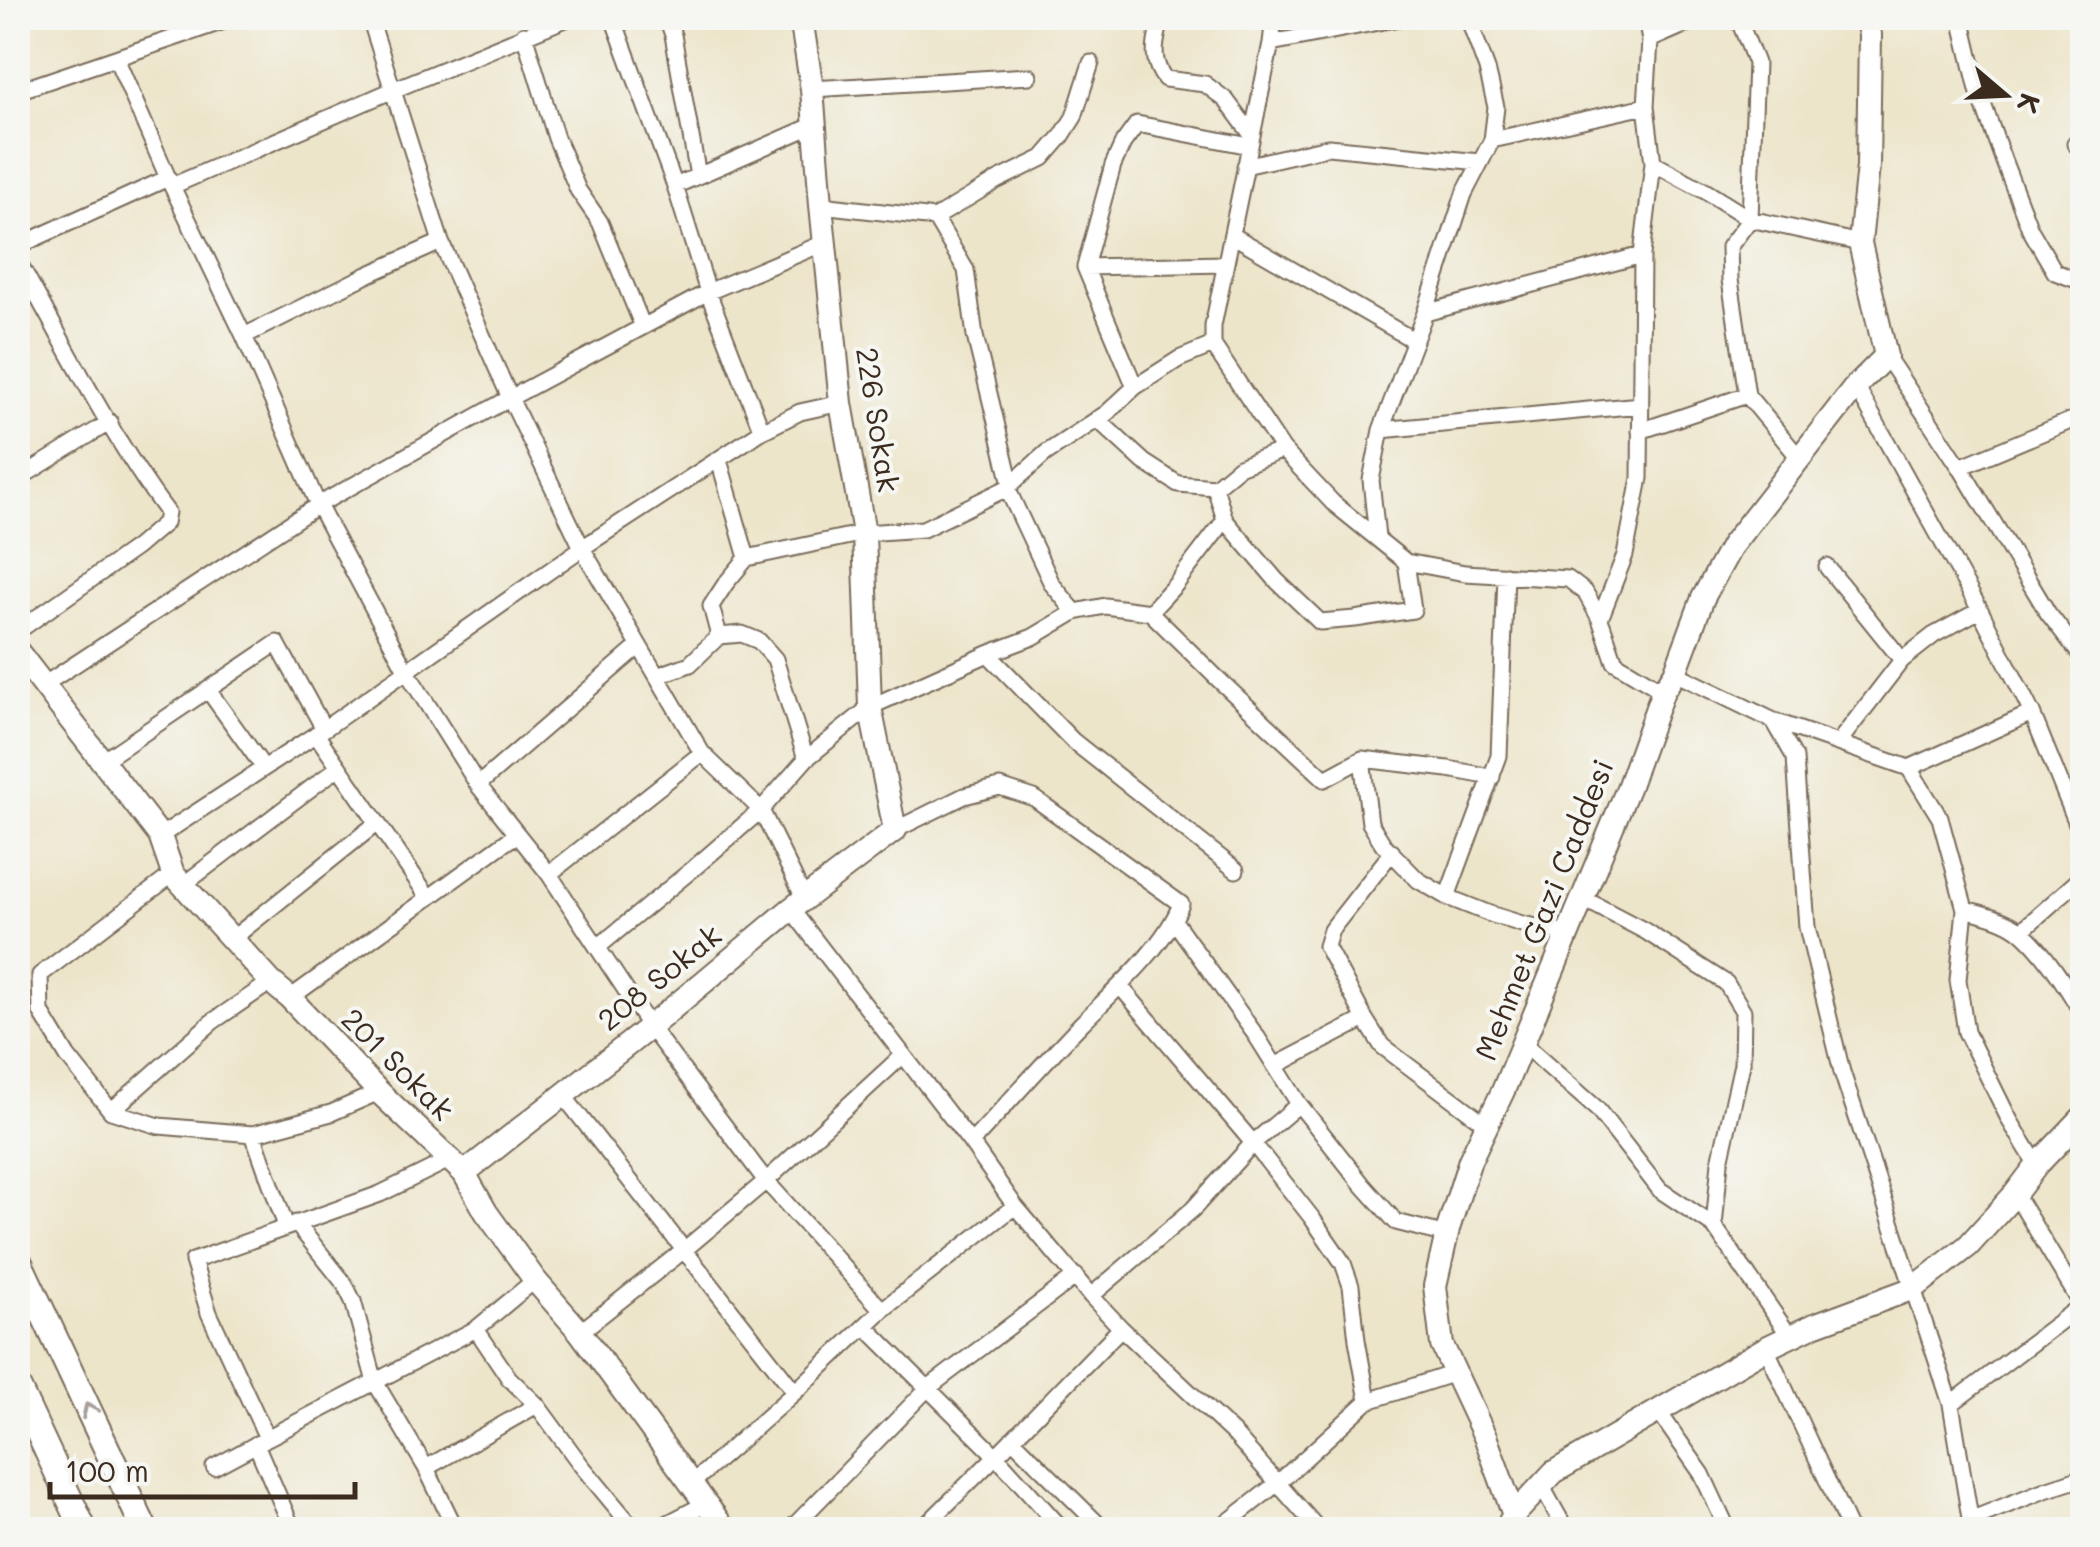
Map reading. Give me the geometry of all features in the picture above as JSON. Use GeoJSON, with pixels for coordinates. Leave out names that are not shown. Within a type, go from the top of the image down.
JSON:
{"type":"FeatureCollection","features":[{"type":"Feature","properties":{"kind":"main road"},"geometry":{"type":"LineString","coordinates":[[18,1260],[146,1530]]}},
{"type":"Feature","properties":{"kind":"main road"},"geometry":{"type":"LineString","coordinates":[[18,1388],[84,1530]]}},
{"type":"Feature","properties":{"kind":"street"},"geometry":{"type":"LineString","coordinates":[[18,91],[234,18]]}},
{"type":"Feature","properties":{"kind":"street"},"geometry":{"type":"LineString","coordinates":[[370,18],[441,242],[510,398],[582,548],[702,753],[761,810],[798,904],[902,1056],[1015,1206],[1121,1328],[1235,1435],[1320,1530]]}},
{"type":"Feature","properties":{"kind":"street"},"geometry":{"type":"LineString","coordinates":[[18,246],[568,18]]}},
{"type":"Feature","properties":{"kind":"street"},"geometry":{"type":"LineString","coordinates":[[613,18],[675,186],[708,292],[762,430]]}},
{"type":"Feature","properties":{"kind":"street"},"geometry":{"type":"LineString","coordinates":[[667,18],[698,176]]}},
{"type":"Feature","properties":{"kind":"street","name":"226 Sokak"},"geometry":{"type":"LineString","coordinates":[[808,18],[820,205],[840,403],[864,532],[870,706],[894,830]]}},
{"type":"Feature","properties":{"kind":"street"},"geometry":{"type":"LineString","coordinates":[[1274,18],[1213,326],[1214,345],[1283,450],[1333,503],[1406,562],[1465,573],[1568,579],[1585,592],[1600,620],[1614,662],[1909,768],[1940,818],[1965,909],[1958,980],[1966,1032],[2010,1121],[2037,1165]]}},
{"type":"Feature","properties":{"kind":"street"},"geometry":{"type":"LineString","coordinates":[[1271,42],[1399,18]]}},
{"type":"Feature","properties":{"kind":"street"},"geometry":{"type":"LineString","coordinates":[[1377,537],[1372,480],[1381,430],[1426,313],[1464,194],[1492,140],[1496,107],[1487,68],[1468,18]]}},
{"type":"Feature","properties":{"kind":"street"},"geometry":{"type":"LineString","coordinates":[[1600,620],[1626,554],[1640,478],[1642,255],[1652,163],[1646,106],[1650,40],[1646,18]]}},
{"type":"Feature","properties":{"kind":"street"},"geometry":{"type":"LineString","coordinates":[[1650,40],[1700,18]]}},
{"type":"Feature","properties":{"kind":"street"},"geometry":{"type":"LineString","coordinates":[[1738,18],[1756,63],[1750,220],[1729,247],[1730,280],[1747,395],[1800,460]]}},
{"type":"Feature","properties":{"kind":"street"},"geometry":{"type":"LineString","coordinates":[[1868,18],[1868,166],[1860,243],[1886,356],[1960,467],[2048,612],[2082,657]]}},
{"type":"Feature","properties":{"kind":"street"},"geometry":{"type":"LineString","coordinates":[[1960,18],[1978,90],[2030,230],[2055,272],[2082,278]]}},
{"type":"Feature","properties":{"kind":"street"},"geometry":{"type":"LineString","coordinates":[[1159,28],[1154,49],[1158,70],[1165,79],[1205,84],[1226,100],[1251,141]]}},
{"type":"Feature","properties":{"kind":"street"},"geometry":{"type":"LineString","coordinates":[[524,34],[556,138],[578,190],[600,222],[643,327]]}},
{"type":"Feature","properties":{"kind":"street"},"geometry":{"type":"LineString","coordinates":[[116,58],[318,505],[407,672],[478,784],[550,874],[650,1026],[766,1181],[882,1310]]}},
{"type":"Feature","properties":{"kind":"street"},"geometry":{"type":"LineString","coordinates":[[820,205],[935,218],[996,180],[1042,158],[1074,116],[1091,63]]}},
{"type":"Feature","properties":{"kind":"street"},"geometry":{"type":"LineString","coordinates":[[812,89],[1029,76]]}},
{"type":"Feature","properties":{"kind":"street"},"geometry":{"type":"LineString","coordinates":[[1492,140],[1646,106]]}},
{"type":"Feature","properties":{"kind":"street"},"geometry":{"type":"LineString","coordinates":[[675,186],[814,124]]}},
{"type":"Feature","properties":{"kind":"street"},"geometry":{"type":"LineString","coordinates":[[1135,388],[1085,267],[1113,165],[1123,143],[1137,124],[1251,141]]}},
{"type":"Feature","properties":{"kind":"street"},"geometry":{"type":"LineString","coordinates":[[1245,166],[1328,148],[1480,162]]}},
{"type":"Feature","properties":{"kind":"street"},"geometry":{"type":"LineString","coordinates":[[1652,163],[1750,220],[1860,243]]}},
{"type":"Feature","properties":{"kind":"street"},"geometry":{"type":"LineString","coordinates":[[935,218],[966,270],[975,336],[1009,486],[1052,584],[1075,612]]}},
{"type":"Feature","properties":{"kind":"street"},"geometry":{"type":"LineString","coordinates":[[1232,235],[1415,341]]}},
{"type":"Feature","properties":{"kind":"street"},"geometry":{"type":"LineString","coordinates":[[244,336],[441,242]]}},
{"type":"Feature","properties":{"kind":"street"},"geometry":{"type":"LineString","coordinates":[[42,686],[318,505],[708,292],[824,243]]}},
{"type":"Feature","properties":{"kind":"street"},"geometry":{"type":"LineString","coordinates":[[1426,313],[1642,255]]}},
{"type":"Feature","properties":{"kind":"street"},"geometry":{"type":"LineString","coordinates":[[18,261],[148,487],[167,512],[165,523],[137,547],[18,631]]}},
{"type":"Feature","properties":{"kind":"street"},"geometry":{"type":"LineString","coordinates":[[1085,267],[1225,264]]}},
{"type":"Feature","properties":{"kind":"street"},"geometry":{"type":"LineString","coordinates":[[718,636],[711,606],[747,558],[864,532],[924,529],[1009,486],[1046,453],[1135,388],[1179,358],[1214,345]]}},
{"type":"Feature","properties":{"kind":"street","name":"Mehmet Gazi Caddesi"},"geometry":{"type":"LineString","coordinates":[[1509,1522],[1486,1439],[1442,1345],[1435,1286],[1470,1160],[1568,933],[1703,598],[1732,545],[1856,386],[1886,356]]}},
{"type":"Feature","properties":{"kind":"street"},"geometry":{"type":"LineString","coordinates":[[1856,386],[1980,610],[2032,714],[2082,836]]}},
{"type":"Feature","properties":{"kind":"street"},"geometry":{"type":"LineString","coordinates":[[1640,431],[1747,395]]}},
{"type":"Feature","properties":{"kind":"street"},"geometry":{"type":"LineString","coordinates":[[160,836],[320,732],[582,548],[762,430],[800,412],[840,403]]}},
{"type":"Feature","properties":{"kind":"street"},"geometry":{"type":"LineString","coordinates":[[1381,430],[1640,405]]}},
{"type":"Feature","properties":{"kind":"street"},"geometry":{"type":"LineString","coordinates":[[1960,467],[2082,416]]}},
{"type":"Feature","properties":{"kind":"street"},"geometry":{"type":"LineString","coordinates":[[1097,418],[1144,462],[1178,484],[1215,487],[1239,468],[1283,450]]}},
{"type":"Feature","properties":{"kind":"street"},"geometry":{"type":"LineString","coordinates":[[18,479],[110,422]]}},
{"type":"Feature","properties":{"kind":"street"},"geometry":{"type":"LineString","coordinates":[[718,460],[747,558]]}},
{"type":"Feature","properties":{"kind":"street"},"geometry":{"type":"LineString","coordinates":[[1215,487],[1225,520],[1320,622],[1414,610],[1406,562]]}},
{"type":"Feature","properties":{"kind":"street"},"geometry":{"type":"LineString","coordinates":[[1150,612],[1225,520]]}},
{"type":"Feature","properties":{"kind":"street"},"geometry":{"type":"LineString","coordinates":[[1827,567],[1902,660]]}},
{"type":"Feature","properties":{"kind":"street"},"geometry":{"type":"LineString","coordinates":[[1447,897],[1499,756],[1506,575]]}},
{"type":"Feature","properties":{"kind":"street"},"geometry":{"type":"LineString","coordinates":[[598,947],[761,810],[806,759],[870,706],[1034,637],[1075,612],[1105,606],[1150,612],[1325,779],[1362,759],[1492,777]]}},
{"type":"Feature","properties":{"kind":"street"},"geometry":{"type":"LineString","coordinates":[[1838,743],[1902,660],[1934,635],[1980,610]]}},
{"type":"Feature","properties":{"kind":"street"},"geometry":{"type":"LineString","coordinates":[[657,676],[690,664],[718,636],[742,634],[758,641],[775,659],[806,759]]}},
{"type":"Feature","properties":{"kind":"street"},"geometry":{"type":"LineString","coordinates":[[101,762],[277,643],[338,767],[429,898]]}},
{"type":"Feature","properties":{"kind":"street"},"geometry":{"type":"LineString","coordinates":[[478,784],[638,647]]}},
{"type":"Feature","properties":{"kind":"street","name":"201 Sokak"},"geometry":{"type":"LineString","coordinates":[[18,652],[160,836],[178,879],[271,982],[456,1166],[535,1280],[580,1332],[724,1530]]}},
{"type":"Feature","properties":{"kind":"street"},"geometry":{"type":"LineString","coordinates":[[988,654],[1073,741],[1236,870]]}},
{"type":"Feature","properties":{"kind":"street"},"geometry":{"type":"LineString","coordinates":[[208,690],[264,768]]}},
{"type":"Feature","properties":{"kind":"street"},"geometry":{"type":"LineString","coordinates":[[1909,768],[2032,714]]}},
{"type":"Feature","properties":{"kind":"street"},"geometry":{"type":"LineString","coordinates":[[1774,721],[1795,758],[1808,927],[1842,1072],[1951,1404],[1971,1525],[2045,1490],[2082,1478]]}},
{"type":"Feature","properties":{"kind":"street"},"geometry":{"type":"LineString","coordinates":[[550,874],[702,753]]}},
{"type":"Feature","properties":{"kind":"street"},"geometry":{"type":"LineString","coordinates":[[1362,759],[1370,823],[1418,880],[1447,897],[1522,924],[1568,933]]}},
{"type":"Feature","properties":{"kind":"street"},"geometry":{"type":"LineString","coordinates":[[338,767],[40,975],[42,1012],[68,1057],[110,1111],[159,1126],[253,1134],[331,1114],[378,1092]]}},
{"type":"Feature","properties":{"kind":"street"},"geometry":{"type":"LineString","coordinates":[[894,830],[964,796],[1000,787],[1034,798],[1181,904],[1174,922],[1120,986],[971,1144]]}},
{"type":"Feature","properties":{"kind":"street"},"geometry":{"type":"LineString","coordinates":[[232,939],[377,823]]}},
{"type":"Feature","properties":{"kind":"street","name":"208 Sokak"},"geometry":{"type":"LineString","coordinates":[[456,1166],[563,1096],[894,830]]}},
{"type":"Feature","properties":{"kind":"street"},"geometry":{"type":"LineString","coordinates":[[290,998],[516,834]]}},
{"type":"Feature","properties":{"kind":"street"},"geometry":{"type":"LineString","coordinates":[[1392,852],[1331,930],[1326,946],[1382,1046],[1487,1125]]}},
{"type":"Feature","properties":{"kind":"street"},"geometry":{"type":"LineString","coordinates":[[2020,930],[2082,877]]}},
{"type":"Feature","properties":{"kind":"street"},"geometry":{"type":"LineString","coordinates":[[1582,898],[1645,931],[1726,983],[1742,1011],[1742,1064],[1720,1162],[1714,1226]]}},
{"type":"Feature","properties":{"kind":"street"},"geometry":{"type":"LineString","coordinates":[[1965,909],[2020,930],[2061,979],[2082,1013]]}},
{"type":"Feature","properties":{"kind":"street"},"geometry":{"type":"LineString","coordinates":[[1174,922],[1299,1104],[1362,1184],[1396,1222],[1447,1235]]}},
{"type":"Feature","properties":{"kind":"street"},"geometry":{"type":"LineString","coordinates":[[110,1111],[212,1022],[271,982]]}},
{"type":"Feature","properties":{"kind":"street"},"geometry":{"type":"LineString","coordinates":[[1120,986],[1253,1144],[1343,1264],[1352,1286],[1368,1400]]}},
{"type":"Feature","properties":{"kind":"street"},"geometry":{"type":"LineString","coordinates":[[1276,1066],[1364,1019]]}},
{"type":"Feature","properties":{"kind":"street"},"geometry":{"type":"LineString","coordinates":[[1522,1043],[1597,1110],[1660,1190],[1714,1226],[1791,1338]]}},
{"type":"Feature","properties":{"kind":"street"},"geometry":{"type":"LineString","coordinates":[[580,1332],[766,1181],[902,1056]]}},
{"type":"Feature","properties":{"kind":"street"},"geometry":{"type":"LineString","coordinates":[[563,1096],[795,1392]]}},
{"type":"Feature","properties":{"kind":"street"},"geometry":{"type":"LineString","coordinates":[[1091,1296],[1192,1209],[1253,1144],[1299,1104]]}},
{"type":"Feature","properties":{"kind":"street"},"geometry":{"type":"LineString","coordinates":[[1509,1522],[1554,1472],[1766,1348],[1814,1324],[1914,1288],[1968,1246],[2082,1118]]}},
{"type":"Feature","properties":{"kind":"street"},"geometry":{"type":"LineString","coordinates":[[253,1134],[291,1224],[344,1283],[375,1382],[426,1468],[456,1530]]}},
{"type":"Feature","properties":{"kind":"street"},"geometry":{"type":"LineString","coordinates":[[293,1530],[192,1261],[456,1166]]}},
{"type":"Feature","properties":{"kind":"street"},"geometry":{"type":"LineString","coordinates":[[1951,1404],[2082,1305],[2015,1194]]}},
{"type":"Feature","properties":{"kind":"street"},"geometry":{"type":"LineString","coordinates":[[691,1484],[882,1310],[1015,1206]]}},
{"type":"Feature","properties":{"kind":"street"},"geometry":{"type":"LineString","coordinates":[[790,1530],[928,1388],[1076,1276]]}},
{"type":"Feature","properties":{"kind":"street"},"geometry":{"type":"LineString","coordinates":[[214,1466],[476,1329],[535,1280]]}},
{"type":"Feature","properties":{"kind":"street"},"geometry":{"type":"LineString","coordinates":[[866,1326],[996,1456],[1063,1530]]}},
{"type":"Feature","properties":{"kind":"street"},"geometry":{"type":"LineString","coordinates":[[921,1530],[1121,1328]]}},
{"type":"Feature","properties":{"kind":"street"},"geometry":{"type":"LineString","coordinates":[[476,1329],[510,1378],[537,1405],[635,1530]]}},
{"type":"Feature","properties":{"kind":"street"},"geometry":{"type":"LineString","coordinates":[[1766,1348],[1850,1530]]}},
{"type":"Feature","properties":{"kind":"street"},"geometry":{"type":"LineString","coordinates":[[1218,1530],[1279,1482],[1368,1400],[1455,1373]]}},
{"type":"Feature","properties":{"kind":"street"},"geometry":{"type":"LineString","coordinates":[[426,1468],[537,1405]]}},
{"type":"Feature","properties":{"kind":"street"},"geometry":{"type":"LineString","coordinates":[[1658,1411],[1702,1474],[1728,1530]]}},
{"type":"Feature","properties":{"kind":"street"},"geometry":{"type":"LineString","coordinates":[[1012,1440],[1104,1530]]}},
{"type":"Feature","properties":{"kind":"street"},"geometry":{"type":"LineString","coordinates":[[1542,1487],[1566,1530]]}},
{"type":"Feature","properties":{"kind":"street"},"geometry":{"type":"LineString","coordinates":[[656,1530],[705,1504]]}},
{"type":"Feature","properties":{"kind":"street"},"geometry":{"type":"LineString","coordinates":[[18,1514],[26,1530]]}}]}
